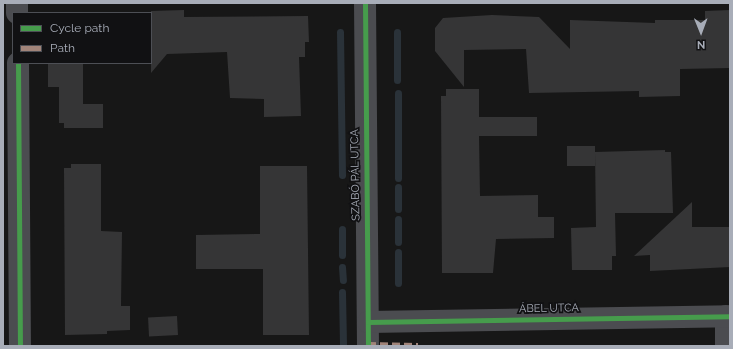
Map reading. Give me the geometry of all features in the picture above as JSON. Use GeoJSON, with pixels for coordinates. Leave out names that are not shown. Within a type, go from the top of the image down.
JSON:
{"type":"FeatureCollection","features":[{"type":"Feature","properties":{"kind":"street","name":"SZABÓ PÁL UTCA"},"geometry":{"type":"LineString","coordinates":[[364,3],[368,346]]}},
{"type":"Feature","properties":{"kind":"street"},"geometry":{"type":"LineString","coordinates":[[18,64],[20,346]]}},
{"type":"Feature","properties":{"kind":"street","name":"ÁBEL UTCA"},"geometry":{"type":"LineString","coordinates":[[368,322],[728,316]]}},
{"type":"Feature","properties":{"kind":"street"},"geometry":{"type":"LineString","coordinates":[[726,346],[728,316]]}},
{"type":"Feature","properties":{"kind":"building"},"geometry":{"type":"Polygon","coordinates":[[[184,10],[184,17],[308,16],[309,42],[305,42],[305,57],[299,57],[301,116],[264,117],[264,99],[230,98],[227,52],[167,54],[151,73],[151,11],[184,10]]]}},
{"type":"Feature","properties":{"kind":"building"},"geometry":{"type":"Polygon","coordinates":[[[730,10],[730,68],[680,69],[680,96],[639,97],[639,91],[529,93],[526,49],[464,50],[464,87],[435,51],[435,28],[443,18],[492,15],[539,17],[570,49],[570,20],[655,23],[655,20],[705,20],[705,11],[730,10]]]}},
{"type":"Feature","properties":{"kind":"building"},"geometry":{"type":"Polygon","coordinates":[[[48,64],[83,64],[83,104],[103,104],[103,128],[64,128],[64,123],[59,123],[59,87],[48,87],[48,64]]]}},
{"type":"Feature","properties":{"kind":"building"},"geometry":{"type":"Polygon","coordinates":[[[446,89],[479,89],[479,117],[537,117],[537,136],[479,136],[480,196],[538,195],[538,217],[554,217],[554,238],[496,239],[493,273],[442,273],[441,96],[446,96],[446,89]]]}},
{"type":"Feature","properties":{"kind":"building"},"geometry":{"type":"Polygon","coordinates":[[[567,146],[595,146],[595,166],[567,166],[567,146]]]}},
{"type":"Feature","properties":{"kind":"building"},"geometry":{"type":"Polygon","coordinates":[[[665,150],[665,152],[671,152],[673,213],[615,213],[616,256],[612,256],[612,270],[572,270],[571,228],[596,227],[595,152],[665,150]]]}},
{"type":"Feature","properties":{"kind":"building"},"geometry":{"type":"Polygon","coordinates":[[[71,164],[101,164],[101,231],[122,232],[121,306],[130,306],[130,330],[107,331],[107,334],[65,335],[64,168],[71,168],[71,164]]]}},
{"type":"Feature","properties":{"kind":"building"},"geometry":{"type":"Polygon","coordinates":[[[260,166],[307,166],[309,335],[263,335],[263,269],[196,269],[196,235],[260,234],[260,166]]]}},
{"type":"Feature","properties":{"kind":"building"},"geometry":{"type":"Polygon","coordinates":[[[692,202],[692,227],[730,227],[730,267],[650,271],[650,255],[634,256],[692,202]]]}},
{"type":"Feature","properties":{"kind":"building"},"geometry":{"type":"Polygon","coordinates":[[[177,316],[178,335],[149,336],[148,318],[177,316]]]}},
{"type":"Feature","properties":{"kind":"waterway"},"geometry":{"type":"LineString","coordinates":[[340,32],[342,175]]}},
{"type":"Feature","properties":{"kind":"waterway"},"geometry":{"type":"LineString","coordinates":[[397,32],[397,80]]}},
{"type":"Feature","properties":{"kind":"waterway"},"geometry":{"type":"LineString","coordinates":[[398,93],[398,178]]}},
{"type":"Feature","properties":{"kind":"waterway"},"geometry":{"type":"LineString","coordinates":[[398,187],[398,209]]}},
{"type":"Feature","properties":{"kind":"waterway"},"geometry":{"type":"LineString","coordinates":[[398,219],[398,242]]}},
{"type":"Feature","properties":{"kind":"waterway"},"geometry":{"type":"LineString","coordinates":[[342,229],[342,255]]}},
{"type":"Feature","properties":{"kind":"waterway"},"geometry":{"type":"LineString","coordinates":[[398,252],[398,283]]}},
{"type":"Feature","properties":{"kind":"waterway"},"geometry":{"type":"LineString","coordinates":[[342,267],[343,280]]}},
{"type":"Feature","properties":{"kind":"waterway"},"geometry":{"type":"LineString","coordinates":[[342,292],[343,346]]}},
{"type":"Feature","properties":{"kind":"marked path"},"geometry":{"type":"LineString","coordinates":[[368,344],[418,345]]}},
{"type":"Feature","properties":{"kind":"cycle path"},"geometry":{"type":"LineString","coordinates":[[365,3],[368,346]]}},
{"type":"Feature","properties":{"kind":"cycle path"},"geometry":{"type":"LineString","coordinates":[[18,64],[20,346]]}},
{"type":"Feature","properties":{"kind":"cycle path"},"geometry":{"type":"LineString","coordinates":[[368,322],[730,316]]}}]}
